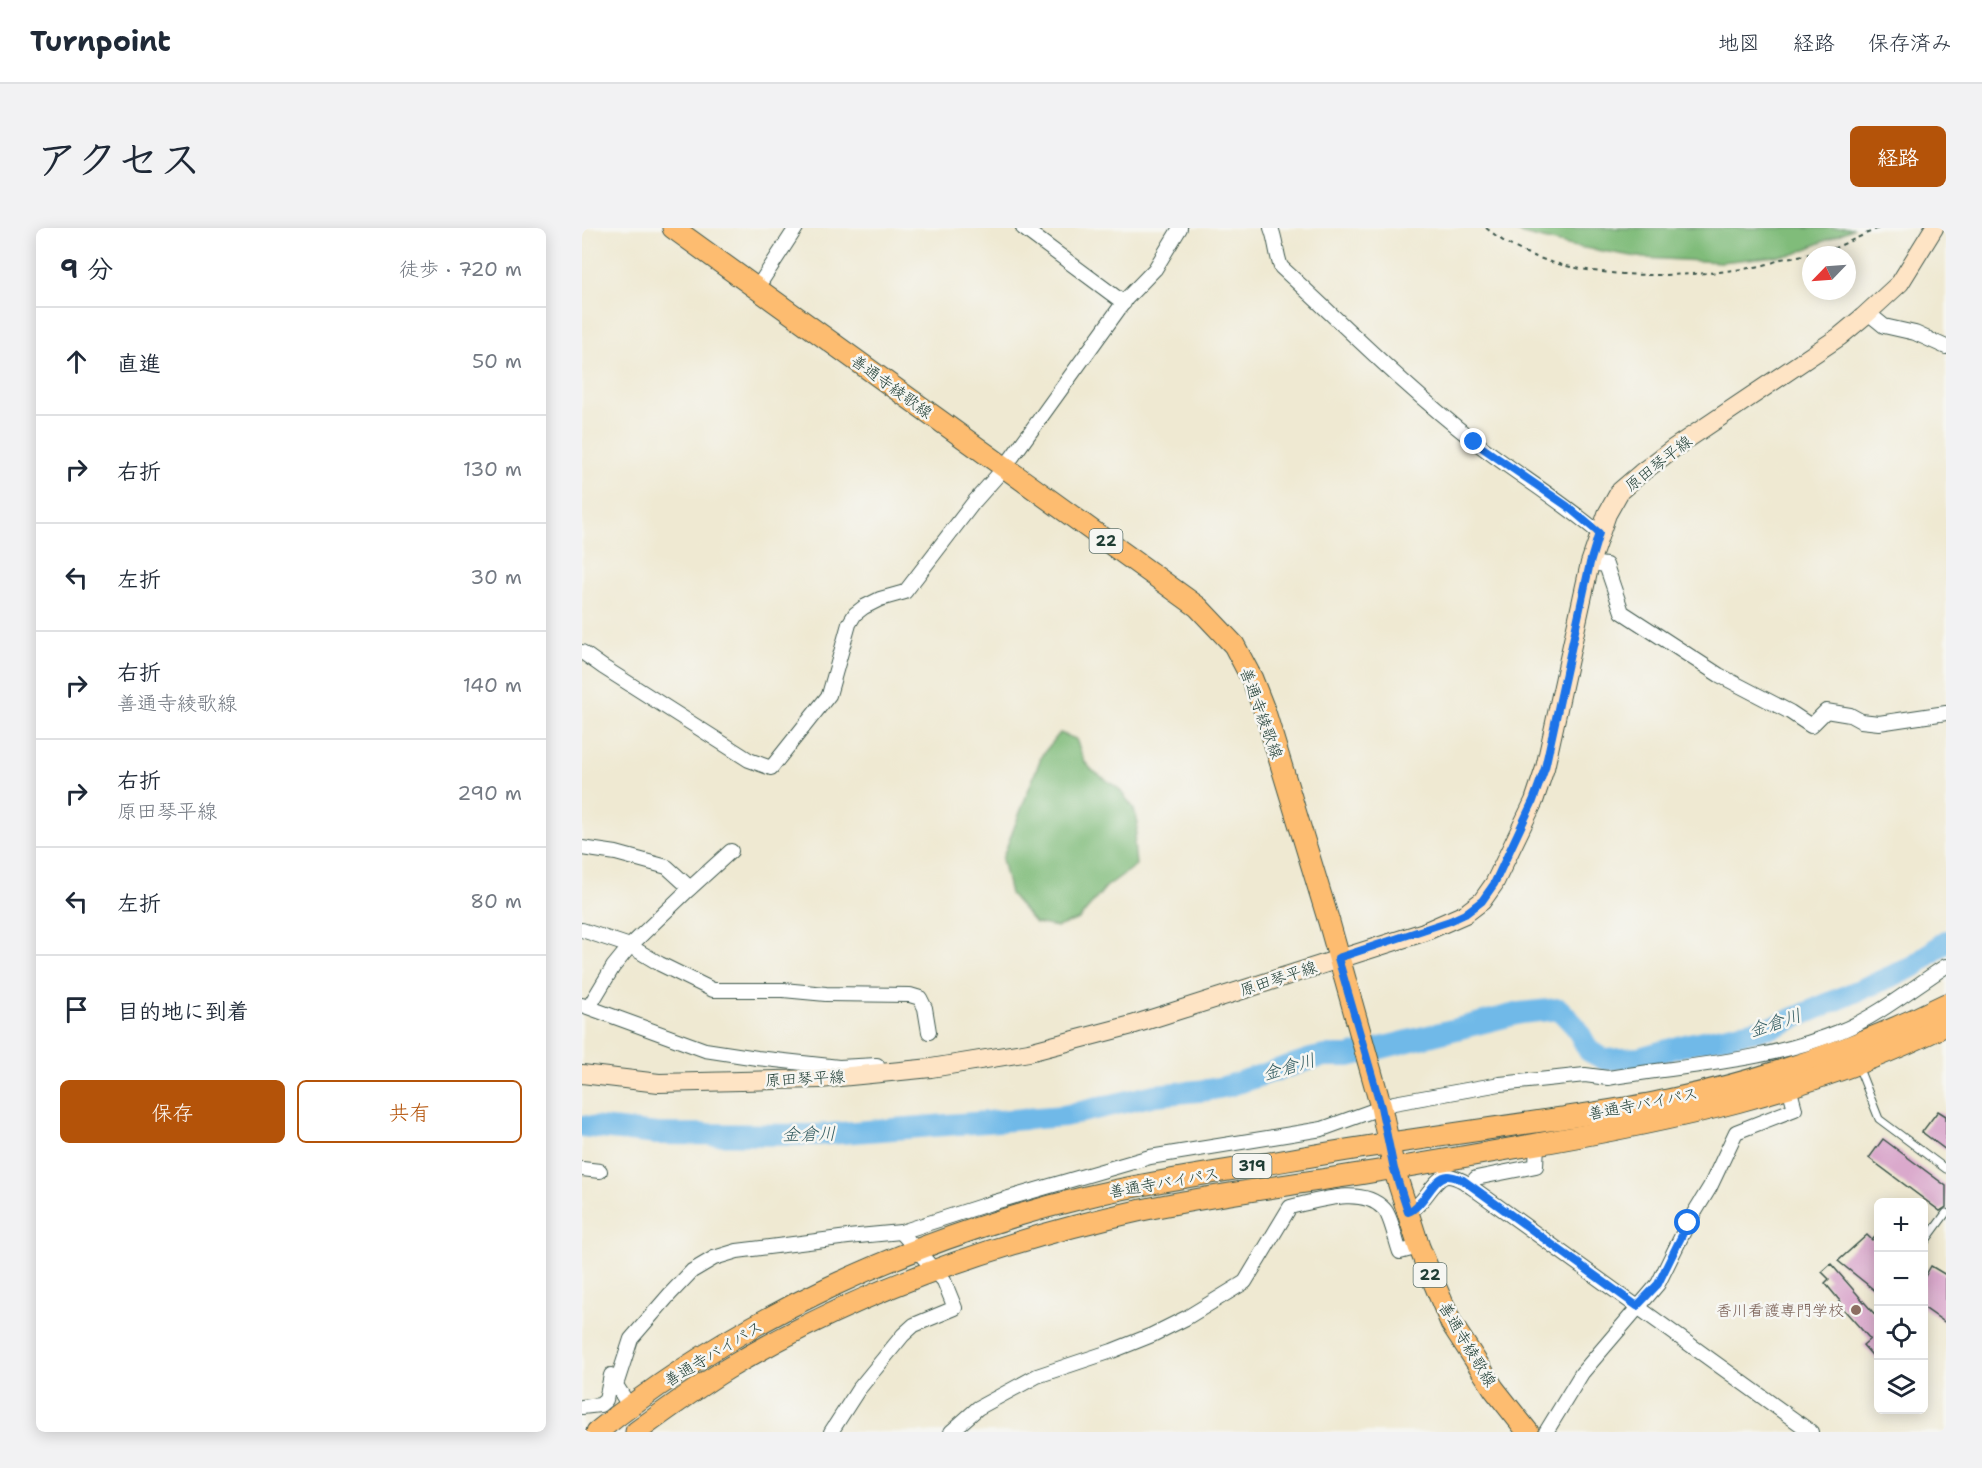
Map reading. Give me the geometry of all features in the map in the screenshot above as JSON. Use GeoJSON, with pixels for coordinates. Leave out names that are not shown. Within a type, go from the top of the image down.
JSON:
{"type":"FeatureCollection","features":[{"type":"Feature","properties":{"kind":"main road","name":"善通寺綾歌線"},"geometry":{"type":"LineString","coordinates":[[673,228],[1198,607],[1234,645],[1252,679],[1265,712],[1379,1102],[1394,1169],[1419,1247],[1451,1323],[1494,1389],[1528,1432]]}},
{"type":"Feature","properties":{"kind":"main road","name":"原田琴平線"},"geometry":{"type":"LineString","coordinates":[[582,1074],[659,1083],[820,1079],[931,1068],[1029,1053],[1132,1025],[1450,921],[1465,914],[1482,901],[1494,884],[1533,801],[1545,768],[1590,563],[1599,533],[1620,491],[1641,473],[1839,337],[1868,313],[1900,283],[1934,228]]}},
{"type":"Feature","properties":{"kind":"main road","name":"善通寺バイパス"},"geometry":{"type":"LineString","coordinates":[[597,1432],[662,1383],[749,1330],[859,1273],[987,1225],[1086,1197],[1139,1185],[1390,1143],[1643,1105],[1727,1086],[1785,1070],[1857,1044],[1946,1004]]}},
{"type":"Feature","properties":{"kind":"main road","name":"善通寺バイパス"},"geometry":{"type":"LineString","coordinates":[[636,1432],[676,1402],[753,1354],[864,1299],[934,1270],[1030,1238],[1192,1200],[1394,1169],[1669,1120],[1789,1088],[1857,1064],[1946,1025]]}},
{"type":"Feature","properties":{"kind":"street"},"geometry":{"type":"LineString","coordinates":[[757,288],[796,228]]}},
{"type":"Feature","properties":{"kind":"street"},"geometry":{"type":"LineString","coordinates":[[1023,228],[1124,303]]}},
{"type":"Feature","properties":{"kind":"street"},"geometry":{"type":"LineString","coordinates":[[582,652],[749,760],[771,768],[829,695],[849,624],[855,614],[880,599],[906,592],[974,502],[1005,468],[1124,303],[1155,269],[1180,228]]}},
{"type":"Feature","properties":{"kind":"street"},"geometry":{"type":"LineString","coordinates":[[1271,228],[1281,267],[1474,442],[1567,506],[1599,533]]}},
{"type":"Feature","properties":{"kind":"street"},"geometry":{"type":"LineString","coordinates":[[1868,313],[1884,326],[1915,333],[1946,347]]}},
{"type":"Feature","properties":{"kind":"street"},"geometry":{"type":"LineString","coordinates":[[1590,563],[1606,565],[1622,612],[1719,675],[1790,712],[1811,726],[1826,711],[1850,715],[1861,721],[1879,723],[1946,713]]}},
{"type":"Feature","properties":{"kind":"street"},"geometry":{"type":"LineString","coordinates":[[582,848],[616,853],[667,867],[690,888]]}},
{"type":"Feature","properties":{"kind":"street"},"geometry":{"type":"LineString","coordinates":[[731,851],[630,946],[585,1006],[705,1050],[827,1065],[878,1065],[892,1071]]}},
{"type":"Feature","properties":{"kind":"street"},"geometry":{"type":"LineString","coordinates":[[582,930],[630,946],[660,964],[713,990],[910,995],[920,998],[925,1008],[929,1032]]}},
{"type":"Feature","properties":{"kind":"street"},"geometry":{"type":"LineString","coordinates":[[582,1407],[600,1405],[606,1400],[615,1358],[692,1271],[714,1258],[737,1251],[901,1232],[1150,1157],[1322,1129],[1379,1102],[1500,1084],[1585,1075],[1608,1078],[1785,1051],[1844,1030],[1946,966]]}},
{"type":"Feature","properties":{"kind":"street"},"geometry":{"type":"LineString","coordinates":[[1546,1432],[1582,1373],[1658,1284],[1688,1223],[1710,1187],[1736,1132],[1795,1109],[1789,1088]]}},
{"type":"Feature","properties":{"kind":"street"},"geometry":{"type":"LineString","coordinates":[[1470,1186],[1476,1178],[1536,1166],[1538,1144]]}},
{"type":"Feature","properties":{"kind":"street"},"geometry":{"type":"LineString","coordinates":[[582,1169],[600,1171]]}},
{"type":"Feature","properties":{"kind":"street"},"geometry":{"type":"LineString","coordinates":[[1408,1212],[1420,1203],[1440,1179],[1448,1176],[1463,1180],[1811,1432]]}},
{"type":"Feature","properties":{"kind":"street"},"geometry":{"type":"LineString","coordinates":[[951,1432],[978,1408],[1037,1376],[1113,1351],[1152,1335],[1245,1282],[1290,1207],[1328,1198],[1366,1196],[1385,1210],[1400,1252],[1419,1247]]}},
{"type":"Feature","properties":{"kind":"street"},"geometry":{"type":"LineString","coordinates":[[831,1432],[858,1390],[903,1335],[914,1325],[955,1308],[944,1281],[901,1232]]}},
{"type":"Feature","properties":{"kind":"street"},"geometry":{"type":"LineString","coordinates":[[630,1407],[616,1385],[631,1339]]}},
{"type":"Feature","properties":{"kind":"lane"},"geometry":{"type":"LineString","coordinates":[[1857,1064],[1879,1119],[1946,1169]]}},
{"type":"Feature","properties":{"kind":"lane"},"geometry":{"type":"LineString","coordinates":[[1928,1236],[1946,1213]]}},
{"type":"Feature","properties":{"kind":"path"},"geometry":{"type":"LineString","coordinates":[[1486,228],[1507,244],[1561,265],[1600,271],[1656,275],[1688,275],[1741,269],[1775,262],[1828,250],[1879,228]]}},
{"type":"Feature","properties":{"kind":"green space"},"geometry":{"type":"Polygon","coordinates":[[[1510,228],[1854,228],[1813,246],[1802,246],[1802,251],[1795,254],[1721,262],[1644,258],[1572,246],[1523,234],[1510,228]]]}},
{"type":"Feature","properties":{"kind":"green space"},"geometry":{"type":"Polygon","coordinates":[[[1060,733],[1076,739],[1084,761],[1092,770],[1118,788],[1133,807],[1138,822],[1134,844],[1136,865],[1106,887],[1079,919],[1057,927],[1035,923],[1010,894],[1002,859],[1042,755],[1060,733]]]}},
{"type":"Feature","properties":{"kind":"building"},"geometry":{"type":"Polygon","coordinates":[[[1938,1111],[1946,1116],[1946,1150],[1922,1132],[1938,1111]]]}},
{"type":"Feature","properties":{"kind":"building"},"geometry":{"type":"Polygon","coordinates":[[[1883,1139],[1946,1186],[1946,1207],[1940,1211],[1928,1202],[1928,1198],[1923,1198],[1869,1158],[1883,1139]]]}},
{"type":"Feature","properties":{"kind":"building"},"geometry":{"type":"Polygon","coordinates":[[[1867,1235],[1872,1240],[1874,1238],[1874,1290],[1838,1261],[1867,1235]]]}},
{"type":"Feature","properties":{"kind":"building"},"geometry":{"type":"Polygon","coordinates":[[[1831,1264],[1874,1313],[1874,1357],[1863,1345],[1870,1339],[1838,1303],[1840,1301],[1825,1283],[1829,1279],[1822,1272],[1831,1264]]]}},
{"type":"Feature","properties":{"kind":"building"},"geometry":{"type":"Polygon","coordinates":[[[1931,1266],[1946,1275],[1946,1323],[1928,1310],[1928,1271],[1931,1266]]]}},
{"type":"Feature","properties":{"kind":"waterway","name":"金倉川"},"geometry":{"type":"LineString","coordinates":[[582,1126],[657,1134],[815,1135],[1064,1116],[1155,1095],[1228,1086],[1311,1059],[1325,1056],[1349,1056],[1520,1013],[1559,1009],[1576,1027],[1589,1051],[1606,1060],[1639,1058],[1689,1044],[1776,1026],[1913,967],[1946,941]]}},
{"type":"Feature","properties":{"kind":"place","name":"香川看護専門学校"},"geometry":{"type":"Point","coordinates":[1856,1310]}},
{"type":"Feature","properties":{"kind":"route"},"geometry":{"type":"LineString","coordinates":[[1474,442],[1567,506],[1599,533],[1590,563],[1545,768],[1533,801],[1494,884],[1482,901],[1465,914],[1424,932],[1338,958],[1381,1107],[1394,1169],[1408,1212],[1414,1210],[1440,1179],[1448,1176],[1463,1180],[1637,1306],[1658,1284],[1688,1223]]}}]}
